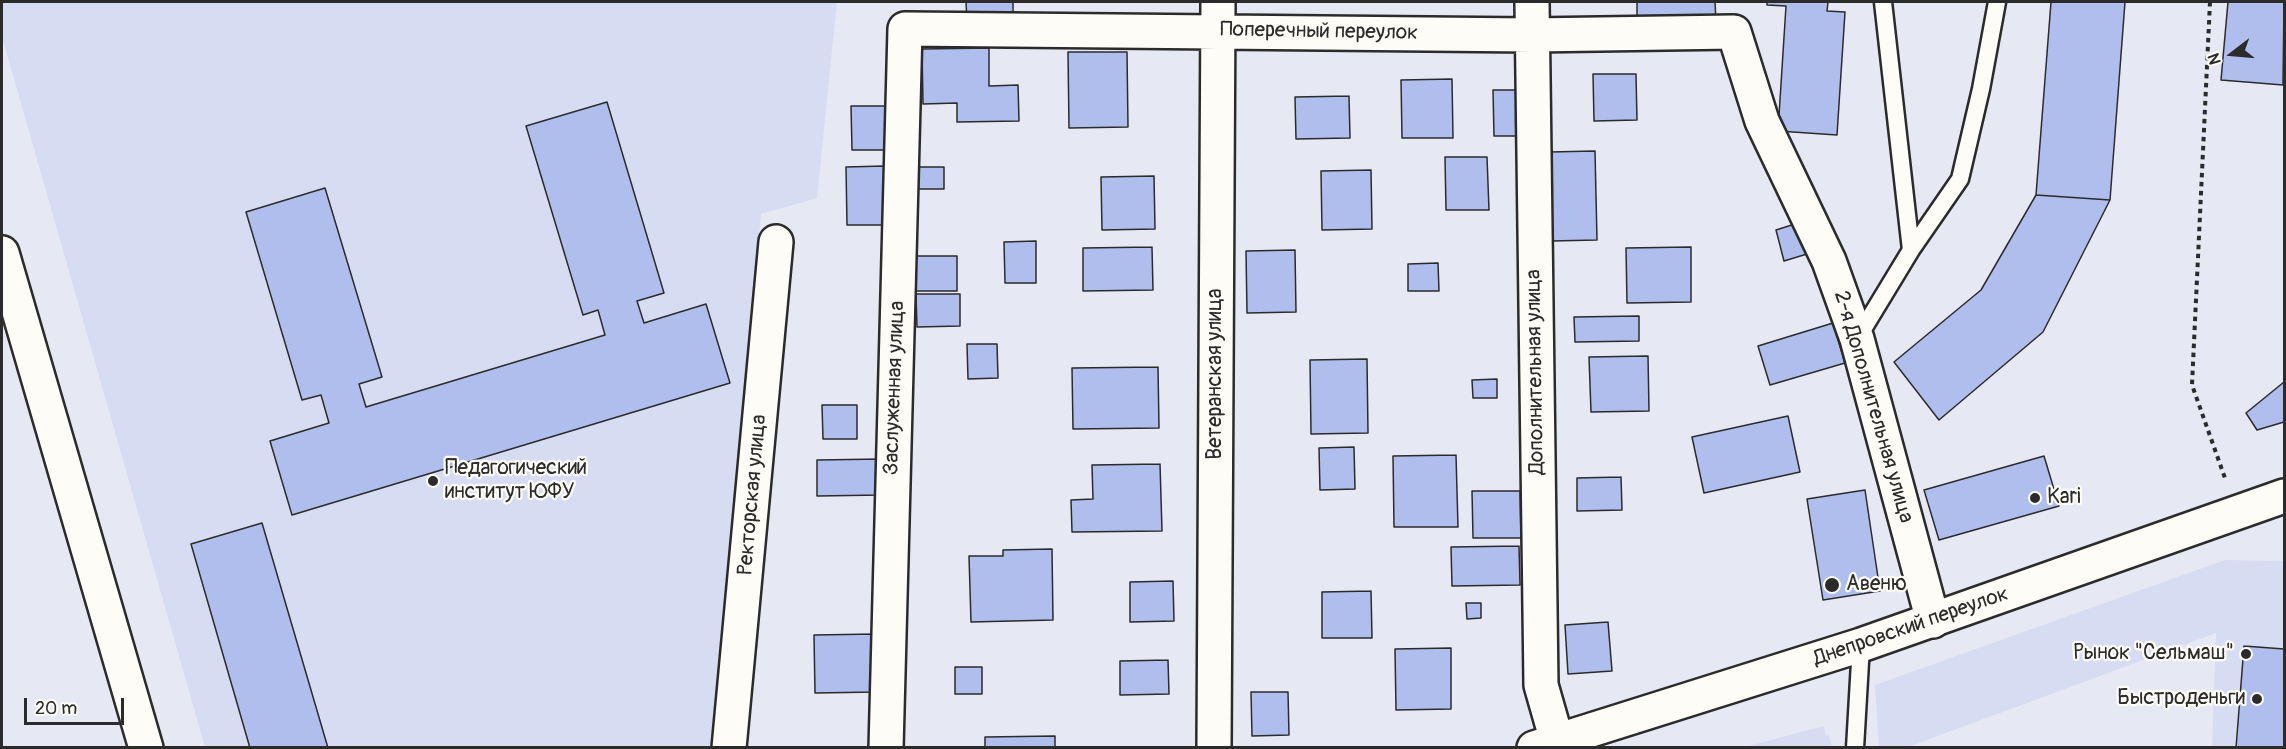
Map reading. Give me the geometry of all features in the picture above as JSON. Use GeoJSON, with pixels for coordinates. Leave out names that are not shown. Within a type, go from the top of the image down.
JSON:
{"type":"FeatureCollection","features":[{"type":"Feature","properties":{"kind":"street","name":"Дополнительная улица"},"geometry":{"type":"LineString","coordinates":[[1532,2],[1541,685],[1545,744]]}},
{"type":"Feature","properties":{"kind":"street","name":"Поперечный переулок"},"geometry":{"type":"LineString","coordinates":[[905,29],[1218,16],[1532,35],[1734,32]]}},
{"type":"Feature","properties":{"kind":"street","name":"Ветеранская улица"},"geometry":{"type":"LineString","coordinates":[[1214,747],[1218,16]]}},
{"type":"Feature","properties":{"kind":"street","name":"Заслуженная улица"},"geometry":{"type":"LineString","coordinates":[[886,747],[905,29]]}},
{"type":"Feature","properties":{"kind":"street","name":"2-я Дополнительная улица"},"geometry":{"type":"LineString","coordinates":[[1734,32],[1762,121],[1829,261],[1857,339],[1933,621]]}},
{"type":"Feature","properties":{"kind":"street","name":"Ректорская улица"},"geometry":{"type":"LineString","coordinates":[[729,747],[776,242]]}},
{"type":"Feature","properties":{"kind":"street"},"geometry":{"type":"LineString","coordinates":[[2,253],[146,747]]}},
{"type":"Feature","properties":{"kind":"street","name":"Днепровский переулок"},"geometry":{"type":"LineString","coordinates":[[1545,744],[1933,621],[2284,496]]}},
{"type":"Feature","properties":{"kind":"lane"},"geometry":{"type":"LineString","coordinates":[[1883,2],[1911,250]]}},
{"type":"Feature","properties":{"kind":"lane"},"geometry":{"type":"LineString","coordinates":[[1857,339],[1911,250],[1960,179],[1981,89],[1997,2]]}},
{"type":"Feature","properties":{"kind":"lane"},"geometry":{"type":"LineString","coordinates":[[1855,747],[1860,645]]}},
{"type":"Feature","properties":{"kind":"path"},"geometry":{"type":"LineString","coordinates":[[2210,2],[2192,385],[2237,512]]}},
{"type":"Feature","properties":{"kind":"shaded area","name":"Педагогический институт ЮФУ"},"geometry":{"type":"Polygon","coordinates":[[[2,2],[837,2],[817,198],[761,214],[715,747],[205,747],[2,37],[2,2]]]}},
{"type":"Feature","properties":{"kind":"shaded area"},"geometry":{"type":"Polygon","coordinates":[[[2225,560],[2284,561],[2284,747],[2212,747],[2216,633],[1908,747],[1879,747],[1875,685],[2225,560]]]}},
{"type":"Feature","properties":{"kind":"shaded area"},"geometry":{"type":"Polygon","coordinates":[[[1824,726],[1832,747],[1744,747],[1824,726]]]}},
{"type":"Feature","properties":{"kind":"building"},"geometry":{"type":"Polygon","coordinates":[[[966,2],[1013,2],[1013,21],[967,22],[966,2]]]}},
{"type":"Feature","properties":{"kind":"building"},"geometry":{"type":"Polygon","coordinates":[[[1637,2],[1715,2],[1716,21],[1637,23],[1637,2]]]}},
{"type":"Feature","properties":{"kind":"building"},"geometry":{"type":"Polygon","coordinates":[[[1767,2],[1828,2],[1827,11],[1845,12],[1837,135],[1778,131],[1786,6],[1767,5],[1767,2]]]}},
{"type":"Feature","properties":{"kind":"building"},"geometry":{"type":"Polygon","coordinates":[[[2051,2],[2125,2],[2110,200],[2036,195],[2051,2]]]}},
{"type":"Feature","properties":{"kind":"building"},"geometry":{"type":"Polygon","coordinates":[[[2228,2],[2284,2],[2283,85],[2221,80],[2228,2]]]}},
{"type":"Feature","properties":{"kind":"building"},"geometry":{"type":"Polygon","coordinates":[[[989,48],[989,86],[1018,85],[1019,121],[957,122],[957,103],[923,104],[922,49],[989,48]]]}},
{"type":"Feature","properties":{"kind":"building"},"geometry":{"type":"Polygon","coordinates":[[[1068,52],[1127,52],[1128,127],[1069,128],[1068,52]]]}},
{"type":"Feature","properties":{"kind":"building"},"geometry":{"type":"Polygon","coordinates":[[[1593,74],[1636,74],[1637,120],[1594,121],[1593,74]]]}},
{"type":"Feature","properties":{"kind":"building"},"geometry":{"type":"Polygon","coordinates":[[[1452,79],[1453,138],[1402,138],[1401,80],[1452,79]]]}},
{"type":"Feature","properties":{"kind":"building"},"geometry":{"type":"Polygon","coordinates":[[[1493,90],[1523,90],[1524,136],[1494,136],[1493,90]]]}},
{"type":"Feature","properties":{"kind":"building"},"geometry":{"type":"Polygon","coordinates":[[[1349,96],[1350,138],[1296,139],[1295,97],[1349,96]]]}},
{"type":"Feature","properties":{"kind":"building"},"geometry":{"type":"Polygon","coordinates":[[[607,102],[664,293],[637,301],[644,323],[706,304],[730,383],[292,515],[270,441],[329,423],[321,395],[302,400],[246,212],[325,188],[382,377],[359,384],[366,407],[605,335],[598,310],[583,315],[526,126],[607,102]]]}},
{"type":"Feature","properties":{"kind":"building"},"geometry":{"type":"Polygon","coordinates":[[[851,106],[887,106],[887,150],[852,150],[851,106]]]}},
{"type":"Feature","properties":{"kind":"building"},"geometry":{"type":"Polygon","coordinates":[[[1595,151],[1597,240],[1551,241],[1549,152],[1595,151]]]}},
{"type":"Feature","properties":{"kind":"building"},"geometry":{"type":"Polygon","coordinates":[[[1445,157],[1487,157],[1489,210],[1446,210],[1445,157]]]}},
{"type":"Feature","properties":{"kind":"building"},"geometry":{"type":"Polygon","coordinates":[[[884,166],[885,225],[847,225],[846,167],[884,166]]]}},
{"type":"Feature","properties":{"kind":"building"},"geometry":{"type":"Polygon","coordinates":[[[915,167],[944,167],[944,189],[915,189],[915,167]]]}},
{"type":"Feature","properties":{"kind":"building"},"geometry":{"type":"Polygon","coordinates":[[[1371,170],[1372,229],[1322,230],[1321,171],[1371,170]]]}},
{"type":"Feature","properties":{"kind":"building"},"geometry":{"type":"Polygon","coordinates":[[[1154,176],[1155,229],[1102,230],[1101,177],[1154,176]]]}},
{"type":"Feature","properties":{"kind":"building"},"geometry":{"type":"Polygon","coordinates":[[[2036,195],[2110,200],[2043,332],[1939,420],[1894,362],[1981,290],[2036,195]]]}},
{"type":"Feature","properties":{"kind":"building"},"geometry":{"type":"Polygon","coordinates":[[[1798,223],[1807,254],[1784,261],[1776,230],[1798,223]]]}},
{"type":"Feature","properties":{"kind":"building"},"geometry":{"type":"Polygon","coordinates":[[[1036,241],[1036,283],[1005,283],[1004,242],[1036,241]]]}},
{"type":"Feature","properties":{"kind":"building"},"geometry":{"type":"Polygon","coordinates":[[[1152,247],[1153,290],[1083,291],[1083,248],[1152,247]]]}},
{"type":"Feature","properties":{"kind":"building"},"geometry":{"type":"Polygon","coordinates":[[[1691,247],[1691,302],[1627,303],[1626,248],[1691,247]]]}},
{"type":"Feature","properties":{"kind":"building"},"geometry":{"type":"Polygon","coordinates":[[[1295,250],[1296,312],[1247,313],[1246,251],[1295,250]]]}},
{"type":"Feature","properties":{"kind":"building"},"geometry":{"type":"Polygon","coordinates":[[[914,256],[957,256],[957,291],[914,291],[914,256]]]}},
{"type":"Feature","properties":{"kind":"building"},"geometry":{"type":"Polygon","coordinates":[[[1438,263],[1439,291],[1408,291],[1408,264],[1438,263]]]}},
{"type":"Feature","properties":{"kind":"building"},"geometry":{"type":"Polygon","coordinates":[[[916,294],[960,294],[960,326],[917,327],[916,294]]]}},
{"type":"Feature","properties":{"kind":"building"},"geometry":{"type":"Polygon","coordinates":[[[1639,316],[1639,341],[1575,342],[1574,317],[1639,316]]]}},
{"type":"Feature","properties":{"kind":"building"},"geometry":{"type":"Polygon","coordinates":[[[1833,323],[1845,363],[1770,385],[1758,346],[1833,323]]]}},
{"type":"Feature","properties":{"kind":"building"},"geometry":{"type":"Polygon","coordinates":[[[967,344],[997,344],[998,378],[968,379],[967,344]]]}},
{"type":"Feature","properties":{"kind":"building"},"geometry":{"type":"Polygon","coordinates":[[[1648,356],[1649,411],[1591,412],[1589,357],[1648,356]]]}},
{"type":"Feature","properties":{"kind":"building"},"geometry":{"type":"Polygon","coordinates":[[[1367,359],[1368,433],[1311,434],[1310,360],[1367,359]]]}},
{"type":"Feature","properties":{"kind":"building"},"geometry":{"type":"Polygon","coordinates":[[[1158,367],[1159,428],[1073,429],[1072,368],[1158,367]]]}},
{"type":"Feature","properties":{"kind":"building"},"geometry":{"type":"Polygon","coordinates":[[[1497,379],[1497,398],[1473,398],[1472,380],[1497,379]]]}},
{"type":"Feature","properties":{"kind":"building"},"geometry":{"type":"Polygon","coordinates":[[[2284,382],[2284,422],[2257,430],[2246,413],[2284,382]]]}},
{"type":"Feature","properties":{"kind":"building"},"geometry":{"type":"Polygon","coordinates":[[[822,405],[857,405],[857,439],[823,439],[822,405]]]}},
{"type":"Feature","properties":{"kind":"building"},"geometry":{"type":"Polygon","coordinates":[[[1788,416],[1800,472],[1704,493],[1692,437],[1788,416]]]}},
{"type":"Feature","properties":{"kind":"building"},"geometry":{"type":"Polygon","coordinates":[[[1354,447],[1355,489],[1320,490],[1319,448],[1354,447]]]}},
{"type":"Feature","properties":{"kind":"building"},"geometry":{"type":"Polygon","coordinates":[[[1456,455],[1458,527],[1394,527],[1393,456],[1456,455]]]}},
{"type":"Feature","properties":{"kind":"building"},"geometry":{"type":"Polygon","coordinates":[[[2044,456],[2059,506],[1939,540],[1924,490],[2044,456]]]}},
{"type":"Feature","properties":{"kind":"building"},"geometry":{"type":"Polygon","coordinates":[[[882,459],[882,495],[817,496],[817,460],[882,459]]]}},
{"type":"Feature","properties":{"kind":"building"},"geometry":{"type":"Polygon","coordinates":[[[1160,464],[1162,531],[1072,532],[1071,500],[1093,499],[1092,465],[1160,464]]]}},
{"type":"Feature","properties":{"kind":"building"},"geometry":{"type":"Polygon","coordinates":[[[1621,477],[1622,510],[1577,511],[1577,478],[1621,477]]]}},
{"type":"Feature","properties":{"kind":"building"},"geometry":{"type":"Polygon","coordinates":[[[1865,490],[1880,591],[1823,600],[1807,499],[1865,490]]]}},
{"type":"Feature","properties":{"kind":"building"},"geometry":{"type":"Polygon","coordinates":[[[1472,491],[1520,491],[1521,538],[1473,538],[1472,491]]]}},
{"type":"Feature","properties":{"kind":"building"},"geometry":{"type":"Polygon","coordinates":[[[262,523],[328,748],[250,748],[191,544],[262,523]]]}},
{"type":"Feature","properties":{"kind":"building"},"geometry":{"type":"Polygon","coordinates":[[[1519,546],[1520,585],[1452,586],[1451,547],[1519,546]]]}},
{"type":"Feature","properties":{"kind":"building"},"geometry":{"type":"Polygon","coordinates":[[[1052,549],[1053,620],[971,622],[969,556],[1003,556],[1003,550],[1052,549]]]}},
{"type":"Feature","properties":{"kind":"building"},"geometry":{"type":"Polygon","coordinates":[[[1173,581],[1174,621],[1130,622],[1130,582],[1173,581]]]}},
{"type":"Feature","properties":{"kind":"building"},"geometry":{"type":"Polygon","coordinates":[[[1371,591],[1372,638],[1322,638],[1322,592],[1371,591]]]}},
{"type":"Feature","properties":{"kind":"building"},"geometry":{"type":"Polygon","coordinates":[[[1466,603],[1481,603],[1481,618],[1467,619],[1466,603]]]}},
{"type":"Feature","properties":{"kind":"building"},"geometry":{"type":"Polygon","coordinates":[[[1608,622],[1612,671],[1568,674],[1565,625],[1608,622]]]}},
{"type":"Feature","properties":{"kind":"building"},"geometry":{"type":"Polygon","coordinates":[[[876,634],[876,692],[815,693],[814,635],[876,634]]]}},
{"type":"Feature","properties":{"kind":"building"},"geometry":{"type":"Polygon","coordinates":[[[2244,646],[2284,649],[2284,748],[2236,748],[2244,646]]]}},
{"type":"Feature","properties":{"kind":"building"},"geometry":{"type":"Polygon","coordinates":[[[1451,648],[1451,709],[1396,710],[1395,649],[1451,648]]]}},
{"type":"Feature","properties":{"kind":"building"},"geometry":{"type":"Polygon","coordinates":[[[1168,660],[1169,694],[1120,695],[1120,661],[1168,660]]]}},
{"type":"Feature","properties":{"kind":"building"},"geometry":{"type":"Polygon","coordinates":[[[955,667],[982,667],[982,694],[955,694],[955,667]]]}},
{"type":"Feature","properties":{"kind":"building"},"geometry":{"type":"Polygon","coordinates":[[[1251,692],[1288,692],[1289,735],[1252,736],[1251,692]]]}},
{"type":"Feature","properties":{"kind":"building"},"geometry":{"type":"Polygon","coordinates":[[[1055,736],[1055,748],[985,748],[985,737],[1055,736]]]}},
{"type":"Feature","properties":{"kind":"place","name":"Педагогический институт ЮФУ"},"geometry":{"type":"Point","coordinates":[433,481]}},
{"type":"Feature","properties":{"kind":"place","name":"Kari"},"geometry":{"type":"Point","coordinates":[2035,498]}},
{"type":"Feature","properties":{"kind":"place","name":"Авеню"},"geometry":{"type":"Point","coordinates":[1832,585]}},
{"type":"Feature","properties":{"kind":"place","name":"Рынок \"Сельмаш\""},"geometry":{"type":"Point","coordinates":[2246,654]}},
{"type":"Feature","properties":{"kind":"place","name":"Быстроденьги"},"geometry":{"type":"Point","coordinates":[2257,699]}}]}
